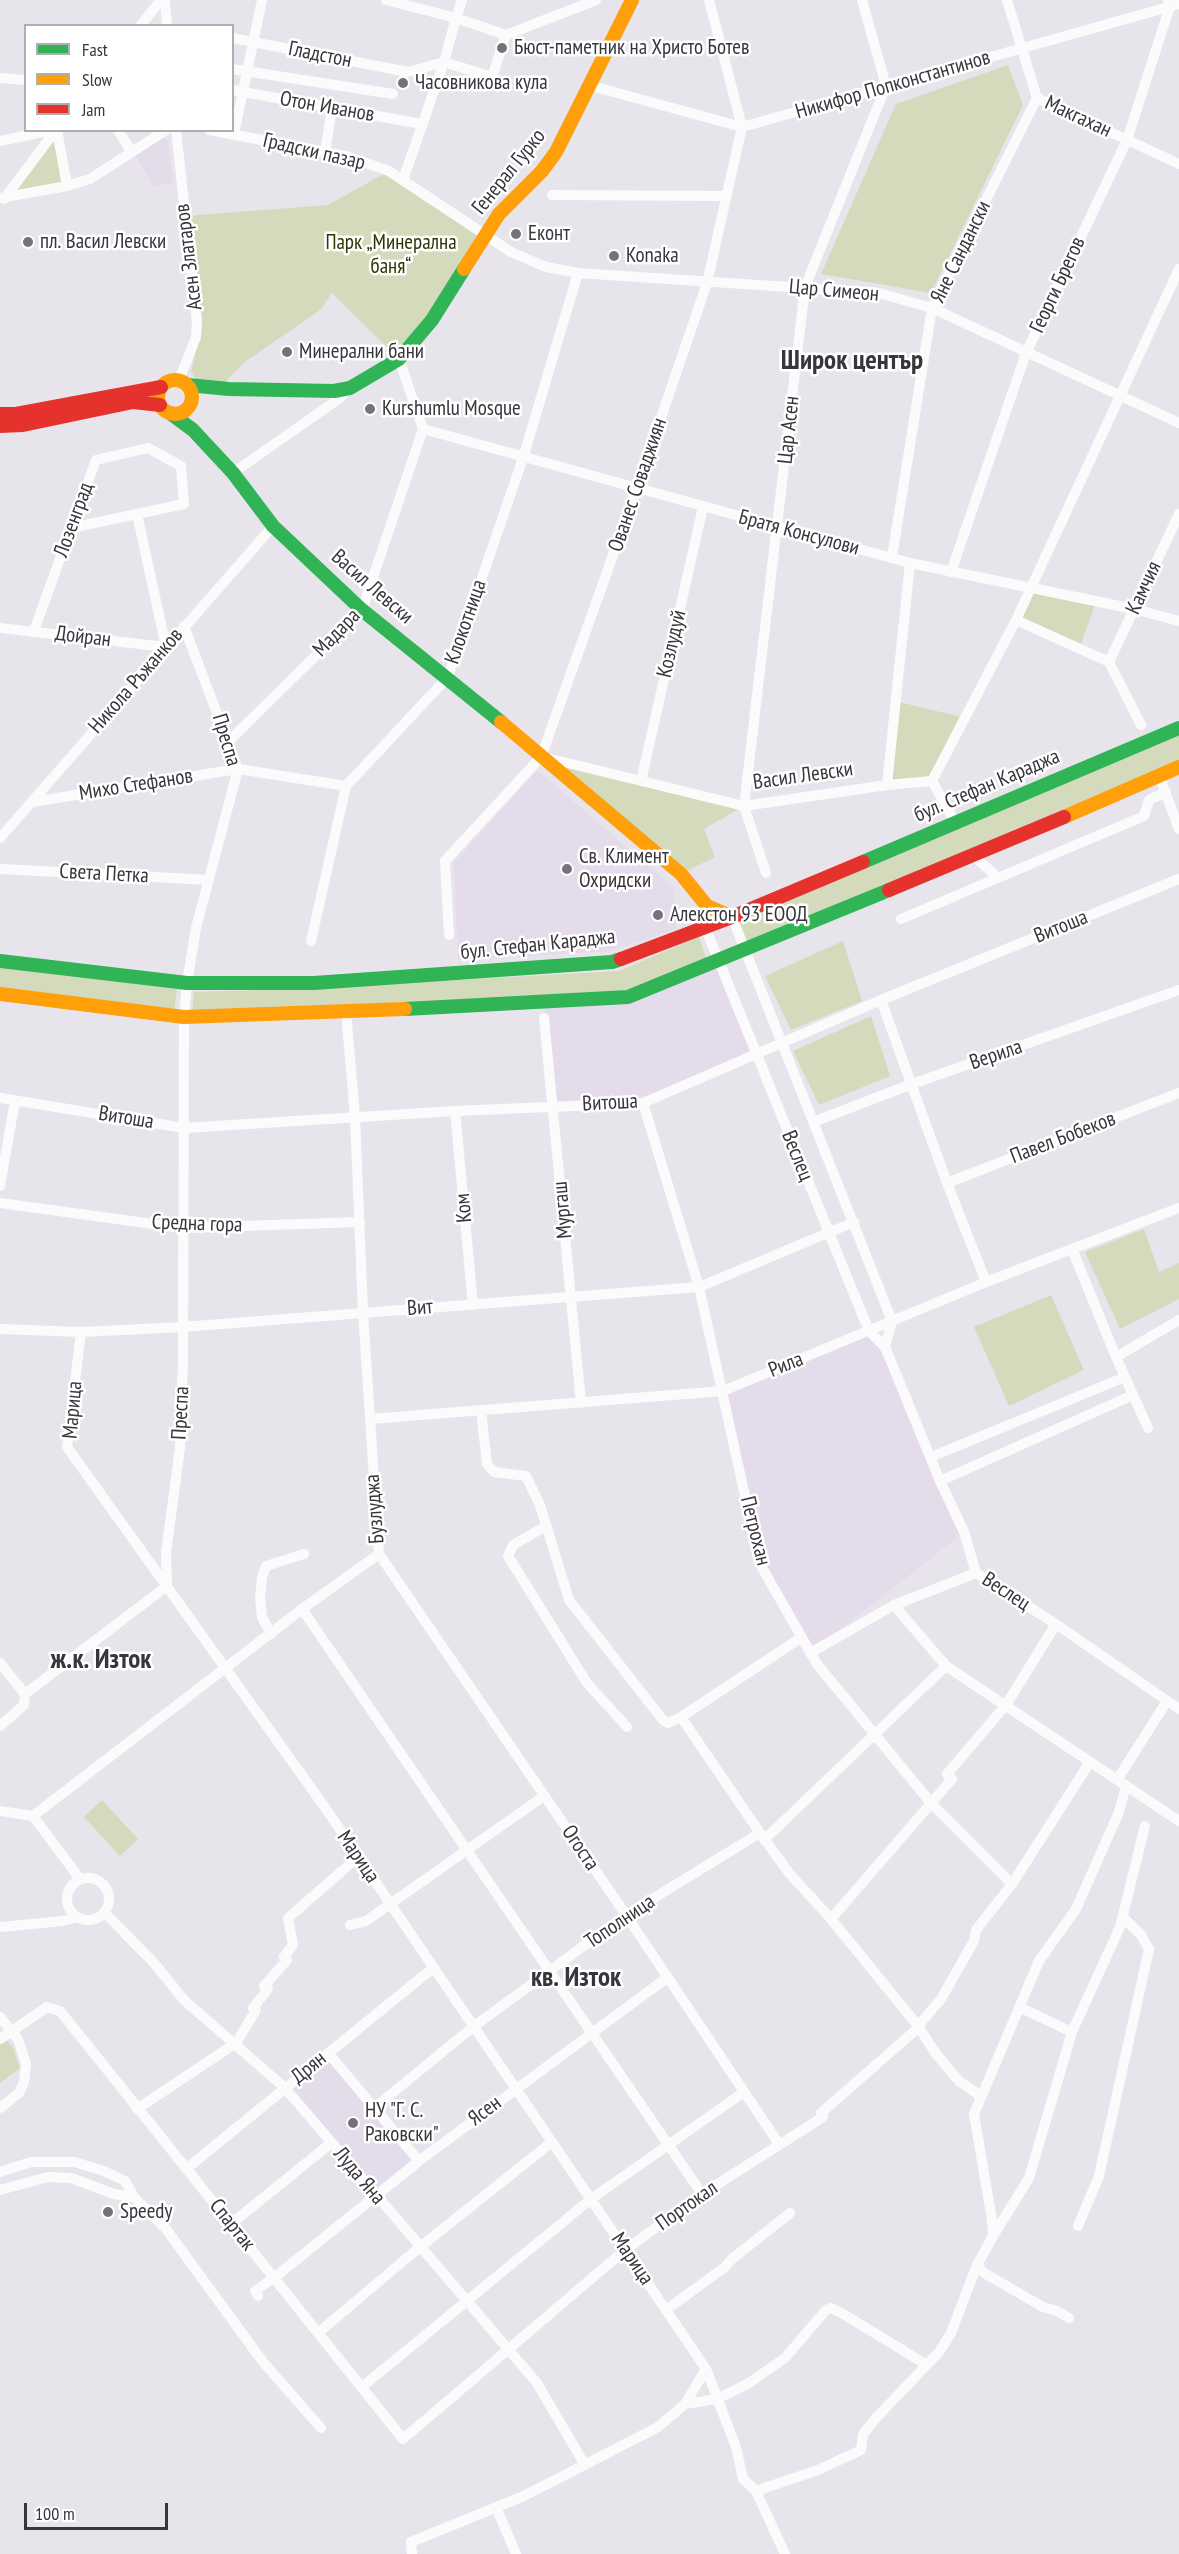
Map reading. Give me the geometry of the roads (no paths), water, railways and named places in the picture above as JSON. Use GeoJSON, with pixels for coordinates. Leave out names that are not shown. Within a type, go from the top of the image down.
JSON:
{"type":"FeatureCollection","features":[{"type":"Feature","properties":{"kind":"street"},"geometry":{"type":"LineString","coordinates":[[163,0],[171,24]]}},
{"type":"Feature","properties":{"kind":"street"},"geometry":{"type":"LineString","coordinates":[[142,24],[163,0]]}},
{"type":"Feature","properties":{"kind":"street"},"geometry":{"type":"LineString","coordinates":[[234,134],[238,91],[247,71],[262,0]]}},
{"type":"Feature","properties":{"kind":"street"},"geometry":{"type":"LineString","coordinates":[[386,0],[456,18],[506,36],[596,0]]}},
{"type":"Feature","properties":{"kind":"street"},"geometry":{"type":"LineString","coordinates":[[403,180],[444,62],[462,0]]}},
{"type":"Feature","properties":{"kind":"street","name":"Генерал Гурко"},"geometry":{"type":"LineString","coordinates":[[229,389],[321,392],[350,388],[399,359],[432,320],[499,214],[542,171],[556,152],[632,0]]}},
{"type":"Feature","properties":{"kind":"street","name":"Ованес Соваджиян"},"geometry":{"type":"LineString","coordinates":[[449,935],[445,861],[541,757],[637,488],[706,283],[742,128],[709,0]]}},
{"type":"Feature","properties":{"kind":"street"},"geometry":{"type":"LineString","coordinates":[[862,0],[886,86]]}},
{"type":"Feature","properties":{"kind":"street","name":"Макгахан"},"geometry":{"type":"LineString","coordinates":[[1007,0],[1037,98],[1179,164]]}},
{"type":"Feature","properties":{"kind":"street","name":"Никифор Попконстантинов"},"geometry":{"type":"LineString","coordinates":[[742,128],[1022,49],[1172,3]]}},
{"type":"Feature","properties":{"kind":"street","name":"Георги Брегов"},"geometry":{"type":"LineString","coordinates":[[951,572],[1026,353],[1127,140],[1172,3]]}},
{"type":"Feature","properties":{"kind":"street"},"geometry":{"type":"LineString","coordinates":[[444,62],[492,77],[506,36]]}},
{"type":"Feature","properties":{"kind":"street","name":"Гладстон"},"geometry":{"type":"LineString","coordinates":[[234,38],[408,72],[444,62]]}},
{"type":"Feature","properties":{"kind":"street"},"geometry":{"type":"LineString","coordinates":[[234,69],[393,94]]}},
{"type":"Feature","properties":{"kind":"street"},"geometry":{"type":"LineString","coordinates":[[0,78],[24,80]]}},
{"type":"Feature","properties":{"kind":"street"},"geometry":{"type":"LineString","coordinates":[[588,86],[742,128]]}},
{"type":"Feature","properties":{"kind":"street","name":"Цар Асен"},"geometry":{"type":"LineString","coordinates":[[766,873],[744,806],[805,287],[886,86]]}},
{"type":"Feature","properties":{"kind":"street","name":"Отон Иванов"},"geometry":{"type":"LineString","coordinates":[[238,91],[422,124]]}},
{"type":"Feature","properties":{"kind":"street","name":"Яне Сандански"},"geometry":{"type":"LineString","coordinates":[[892,557],[932,308],[1037,98]]}},
{"type":"Feature","properties":{"kind":"street"},"geometry":{"type":"LineString","coordinates":[[325,152],[332,108]]}},
{"type":"Feature","properties":{"kind":"street"},"geometry":{"type":"LineString","coordinates":[[0,141],[43,132]]}},
{"type":"Feature","properties":{"kind":"street"},"geometry":{"type":"LineString","coordinates":[[3,200],[55,132]]}},
{"type":"Feature","properties":{"kind":"street"},"geometry":{"type":"LineString","coordinates":[[57,132],[67,186]]}},
{"type":"Feature","properties":{"kind":"street"},"geometry":{"type":"LineString","coordinates":[[119,132],[131,151]]}},
{"type":"Feature","properties":{"kind":"street"},"geometry":{"type":"LineString","coordinates":[[3,200],[29,196],[90,179],[163,132]]}},
{"type":"Feature","properties":{"kind":"street","name":"Асен Златаров"},"geometry":{"type":"LineString","coordinates":[[176,132],[197,321],[196,337],[183,383]]}},
{"type":"Feature","properties":{"kind":"street","name":"Градски пазар"},"geometry":{"type":"LineString","coordinates":[[222,132],[346,156],[389,171],[474,226]]}},
{"type":"Feature","properties":{"kind":"street"},"geometry":{"type":"LineString","coordinates":[[552,195],[725,196]]}},
{"type":"Feature","properties":{"kind":"street","name":"Цар Симеон"},"geometry":{"type":"LineString","coordinates":[[474,226],[511,252],[546,267],[578,273],[879,293],[932,308],[1179,423]]}},
{"type":"Feature","properties":{"kind":"street"},"geometry":{"type":"LineString","coordinates":[[955,822],[932,781],[1016,620],[1118,395],[1179,269]]}},
{"type":"Feature","properties":{"kind":"street","name":"Клокотница"},"geometry":{"type":"LineString","coordinates":[[346,786],[448,677],[523,458],[578,273]]}},
{"type":"Feature","properties":{"kind":"street"},"geometry":{"type":"LineString","coordinates":[[399,359],[423,429]]}},
{"type":"Feature","properties":{"kind":"street"},"geometry":{"type":"LineString","coordinates":[[165,409],[158,396],[161,387],[167,381],[229,389]]}},
{"type":"Feature","properties":{"kind":"street"},"geometry":{"type":"LineString","coordinates":[[183,383],[190,403],[193,430]]}},
{"type":"Feature","properties":{"kind":"street"},"geometry":{"type":"LineString","coordinates":[[1,425],[16,414],[161,387]]}},
{"type":"Feature","properties":{"kind":"street"},"geometry":{"type":"LineString","coordinates":[[233,473],[337,400],[350,388]]}},
{"type":"Feature","properties":{"kind":"street"},"geometry":{"type":"LineString","coordinates":[[1,425],[23,425],[133,402],[180,413],[190,403],[229,389]]}},
{"type":"Feature","properties":{"kind":"street","name":"Васил Левски"},"geometry":{"type":"LineString","coordinates":[[165,409],[193,430],[233,473],[273,526],[362,610],[448,677],[681,874],[707,906]]}},
{"type":"Feature","properties":{"kind":"street","name":"Братя Консулови"},"geometry":{"type":"LineString","coordinates":[[423,429],[910,563],[1134,609],[1179,621]]}},
{"type":"Feature","properties":{"kind":"street","name":"Мадара"},"geometry":{"type":"LineString","coordinates":[[229,741],[362,610],[423,429]]}},
{"type":"Feature","properties":{"kind":"street","name":"Лозенград"},"geometry":{"type":"LineString","coordinates":[[34,631],[96,460],[148,448],[181,466],[184,504],[137,514]]}},
{"type":"Feature","properties":{"kind":"street","name":"Козлудуй"},"geometry":{"type":"LineString","coordinates":[[641,781],[703,507]]}},
{"type":"Feature","properties":{"kind":"street"},"geometry":{"type":"LineString","coordinates":[[71,528],[137,514],[166,647]]}},
{"type":"Feature","properties":{"kind":"street","name":"Камчия"},"geometry":{"type":"LineString","coordinates":[[1109,662],[1179,514]]}},
{"type":"Feature","properties":{"kind":"street","name":"Никола Ръжанков"},"geometry":{"type":"LineString","coordinates":[[0,838],[273,526]]}},
{"type":"Feature","properties":{"kind":"street"},"geometry":{"type":"LineString","coordinates":[[887,785],[910,563]]}},
{"type":"Feature","properties":{"kind":"street"},"geometry":{"type":"LineString","coordinates":[[1016,620],[1109,662],[1141,725]]}},
{"type":"Feature","properties":{"kind":"street","name":"Преспа"},"geometry":{"type":"LineString","coordinates":[[167,1586],[166,1552],[180,1448],[183,1362],[184,1017],[196,928],[238,770],[184,626]]}},
{"type":"Feature","properties":{"kind":"street","name":"Дойран"},"geometry":{"type":"LineString","coordinates":[[0,628],[166,647]]}},
{"type":"Feature","properties":{"kind":"street","name":"бул. Стефан Караджа"},"geometry":{"type":"LineString","coordinates":[[0,961],[187,983],[314,983],[612,962],[732,917],[1179,728]]}},
{"type":"Feature","properties":{"kind":"street","name":"Васил Левски"},"geometry":{"type":"LineString","coordinates":[[541,757],[744,806],[887,785],[932,781]]}},
{"type":"Feature","properties":{"kind":"street"},"geometry":{"type":"LineString","coordinates":[[0,994],[184,1017],[346,1012],[628,997],[974,856],[1179,766]]}},
{"type":"Feature","properties":{"kind":"street","name":"Михо Стефанов"},"geometry":{"type":"LineString","coordinates":[[32,802],[238,770],[346,786]]}},
{"type":"Feature","properties":{"kind":"street"},"geometry":{"type":"LineString","coordinates":[[311,941],[346,786]]}},
{"type":"Feature","properties":{"kind":"street"},"geometry":{"type":"LineString","coordinates":[[901,919],[1144,816],[1149,800],[1164,788],[1179,829]]}},
{"type":"Feature","properties":{"kind":"street"},"geometry":{"type":"LineString","coordinates":[[974,856],[996,878]]}},
{"type":"Feature","properties":{"kind":"street","name":"Света Петка"},"geometry":{"type":"LineString","coordinates":[[0,869],[209,880]]}},
{"type":"Feature","properties":{"kind":"street","name":"Витоша"},"geometry":{"type":"LineString","coordinates":[[0,1098],[184,1128],[455,1111],[644,1103],[881,1000],[1179,879]]}},
{"type":"Feature","properties":{"kind":"street"},"geometry":{"type":"LineString","coordinates":[[705,927],[707,906],[732,917]]}},
{"type":"Feature","properties":{"kind":"street","name":"Веслец"},"geometry":{"type":"LineString","coordinates":[[732,917],[892,1321]]}},
{"type":"Feature","properties":{"kind":"street","name":"Веслец"},"geometry":{"type":"LineString","coordinates":[[705,927],[869,1332],[885,1347],[940,1481],[964,1532],[976,1573],[1056,1624],[1179,1709]]}},
{"type":"Feature","properties":{"kind":"street","name":"Верила"},"geometry":{"type":"LineString","coordinates":[[813,1122],[912,1084],[1179,990]]}},
{"type":"Feature","properties":{"kind":"street"},"geometry":{"type":"LineString","coordinates":[[881,1000],[946,1183],[986,1282]]}},
{"type":"Feature","properties":{"kind":"street","name":"Бузлуджа"},"geometry":{"type":"LineString","coordinates":[[33,1816],[302,1609],[379,1554],[363,1312],[355,1117],[346,1012]]}},
{"type":"Feature","properties":{"kind":"street","name":"Мургаш"},"geometry":{"type":"LineString","coordinates":[[544,1018],[581,1403]]}},
{"type":"Feature","properties":{"kind":"street","name":"Павел Бобеков"},"geometry":{"type":"LineString","coordinates":[[946,1183],[1179,1093]]}},
{"type":"Feature","properties":{"kind":"street"},"geometry":{"type":"LineString","coordinates":[[0,1186],[15,1101]]}},
{"type":"Feature","properties":{"kind":"street","name":"Петрохан"},"geometry":{"type":"LineString","coordinates":[[644,1103],[699,1287],[760,1564],[817,1664],[930,1803],[1012,1884]]}},
{"type":"Feature","properties":{"kind":"street","name":"Ком"},"geometry":{"type":"LineString","coordinates":[[455,1111],[472,1305]]}},
{"type":"Feature","properties":{"kind":"street","name":"Средна гора"},"geometry":{"type":"LineString","coordinates":[[0,1203],[182,1228],[360,1222]]}},
{"type":"Feature","properties":{"kind":"street","name":"Рила"},"geometry":{"type":"LineString","coordinates":[[370,1419],[723,1391],[986,1282],[1179,1208]]}},
{"type":"Feature","properties":{"kind":"street","name":"Вит"},"geometry":{"type":"LineString","coordinates":[[0,1329],[81,1332],[182,1327],[699,1287],[854,1222]]}},
{"type":"Feature","properties":{"kind":"street"},"geometry":{"type":"LineString","coordinates":[[1072,1249],[1148,1428]]}},
{"type":"Feature","properties":{"kind":"street"},"geometry":{"type":"LineString","coordinates":[[1116,1357],[1179,1320]]}},
{"type":"Feature","properties":{"kind":"street"},"geometry":{"type":"LineString","coordinates":[[885,1347],[892,1321]]}},
{"type":"Feature","properties":{"kind":"street","name":"Марица"},"geometry":{"type":"LineString","coordinates":[[81,1332],[67,1447],[228,1668],[706,2369],[736,2447],[743,2479],[756,2491],[785,2554]]}},
{"type":"Feature","properties":{"kind":"street"},"geometry":{"type":"LineString","coordinates":[[931,1457],[1125,1377]]}},
{"type":"Feature","properties":{"kind":"street"},"geometry":{"type":"LineString","coordinates":[[940,1481],[1133,1395]]}},
{"type":"Feature","properties":{"kind":"street"},"geometry":{"type":"LineString","coordinates":[[481,1410],[487,1464],[494,1472],[526,1476],[546,1526],[570,1600],[663,1720],[668,1723],[681,1717],[802,1637]]}},
{"type":"Feature","properties":{"kind":"street"},"geometry":{"type":"LineString","coordinates":[[546,1526],[513,1545],[508,1556],[588,1683],[627,1727]]}},
{"type":"Feature","properties":{"kind":"street"},"geometry":{"type":"LineString","coordinates":[[271,1634],[262,1617],[260,1597],[262,1577],[266,1566],[304,1554]]}},
{"type":"Feature","properties":{"kind":"street","name":"Огоста"},"geometry":{"type":"LineString","coordinates":[[379,1554],[626,1915],[779,2144]]}},
{"type":"Feature","properties":{"kind":"street"},"geometry":{"type":"LineString","coordinates":[[810,1653],[894,1605],[976,1573]]}},
{"type":"Feature","properties":{"kind":"street"},"geometry":{"type":"LineString","coordinates":[[25,1694],[167,1586]]}},
{"type":"Feature","properties":{"kind":"street"},"geometry":{"type":"LineString","coordinates":[[894,1605],[946,1666],[1179,1821]]}},
{"type":"Feature","properties":{"kind":"street"},"geometry":{"type":"LineString","coordinates":[[302,1609],[702,2194]]}},
{"type":"Feature","properties":{"kind":"street"},"geometry":{"type":"LineString","coordinates":[[831,1918],[952,1779],[947,1774],[1006,1705],[1056,1624]]}},
{"type":"Feature","properties":{"kind":"street"},"geometry":{"type":"LineString","coordinates":[[0,1663],[25,1694],[24,1705],[0,1726]]}},
{"type":"Feature","properties":{"kind":"street","name":"Тополница"},"geometry":{"type":"LineString","coordinates":[[374,2108],[473,2026],[626,1915],[762,1836],[946,1666]]}},
{"type":"Feature","properties":{"kind":"street"},"geometry":{"type":"LineString","coordinates":[[993,2236],[974,2114],[1039,1961],[1076,1909],[1119,1812],[1121,1783],[1167,1701]]}},
{"type":"Feature","properties":{"kind":"street"},"geometry":{"type":"LineString","coordinates":[[681,1717],[789,1873],[831,1918],[959,2081],[981,2096]]}},
{"type":"Feature","properties":{"kind":"street","name":"Портокал"},"geometry":{"type":"LineString","coordinates":[[403,2439],[625,2250],[702,2194],[823,2117],[821,2113],[918,2027],[941,1999],[974,1941],[976,1930],[1012,1884],[1090,1762]]}},
{"type":"Feature","properties":{"kind":"street"},"geometry":{"type":"LineString","coordinates":[[350,1925],[366,1920],[544,1796]]}},
{"type":"Feature","properties":{"kind":"street"},"geometry":{"type":"LineString","coordinates":[[0,1811],[33,1816],[80,1879]]}},
{"type":"Feature","properties":{"kind":"street"},"geometry":{"type":"LineString","coordinates":[[756,2491],[818,2470],[861,2450],[863,2434],[939,2352],[951,2333],[977,2265],[1029,2178],[1072,2032],[1120,1927],[1145,1826]]}},
{"type":"Feature","properties":{"kind":"street"},"geometry":{"type":"LineString","coordinates":[[137,2109],[236,2043],[256,2010],[254,2008],[268,1989],[264,1986],[287,1960],[284,1957],[293,1945],[288,1918],[358,1857]]}},
{"type":"Feature","properties":{"kind":"street"},"geometry":{"type":"LineString","coordinates":[[0,1927],[63,1921],[78,1917],[92,1919],[104,1912],[109,1902],[108,1891],[101,1882],[91,1878],[80,1879],[73,1885],[68,1893],[68,1902],[71,1910],[78,1917]]}},
{"type":"Feature","properties":{"kind":"street","name":"Луда Яна"},"geometry":{"type":"LineString","coordinates":[[104,1912],[154,1963],[184,2000],[285,2088],[537,2384],[585,2465]]}},
{"type":"Feature","properties":{"kind":"street"},"geometry":{"type":"LineString","coordinates":[[1078,2226],[1099,2176],[1149,1949],[1141,1935],[1123,1917]]}},
{"type":"Feature","properties":{"kind":"street","name":"Дрян"},"geometry":{"type":"LineString","coordinates":[[186,2169],[433,1968]]}},
{"type":"Feature","properties":{"kind":"street","name":"Ясен"},"geometry":{"type":"LineString","coordinates":[[258,2296],[255,2291],[418,2161],[668,1977]]}},
{"type":"Feature","properties":{"kind":"street","name":"Спартак"},"geometry":{"type":"LineString","coordinates":[[11,2030],[47,2007],[60,2012],[403,2439]]}},
{"type":"Feature","properties":{"kind":"street"},"geometry":{"type":"LineString","coordinates":[[1019,2007],[1072,2032]]}},
{"type":"Feature","properties":{"kind":"street"},"geometry":{"type":"LineString","coordinates":[[0,2018],[11,2030],[24,2053],[26,2064],[24,2082],[19,2093],[0,2108]]}},
{"type":"Feature","properties":{"kind":"street"},"geometry":{"type":"LineString","coordinates":[[0,2039],[11,2030]]}},
{"type":"Feature","properties":{"kind":"street"},"geometry":{"type":"LineString","coordinates":[[328,2053],[418,2161]]}},
{"type":"Feature","properties":{"kind":"street"},"geometry":{"type":"LineString","coordinates":[[362,2387],[591,2199],[744,2092]]}},
{"type":"Feature","properties":{"kind":"street"},"geometry":{"type":"LineString","coordinates":[[319,2332],[420,2247],[552,2142]]}},
{"type":"Feature","properties":{"kind":"street"},"geometry":{"type":"LineString","coordinates":[[231,2224],[331,2143]]}},
{"type":"Feature","properties":{"kind":"street"},"geometry":{"type":"LineString","coordinates":[[0,2172],[31,2162],[74,2162],[104,2171],[125,2181],[134,2197],[166,2229],[263,2362],[321,2427]]}},
{"type":"Feature","properties":{"kind":"street"},"geometry":{"type":"LineString","coordinates":[[0,2190],[48,2177],[70,2178],[114,2194],[134,2197]]}},
{"type":"Feature","properties":{"kind":"street"},"geometry":{"type":"LineString","coordinates":[[666,2310],[725,2267],[789,2213]]}},
{"type":"Feature","properties":{"kind":"street"},"geometry":{"type":"LineString","coordinates":[[977,2265],[984,2273],[1043,2307],[1069,2318]]}},
{"type":"Feature","properties":{"kind":"street"},"geometry":{"type":"LineString","coordinates":[[685,2404],[717,2399],[749,2383],[785,2358],[826,2310],[831,2308],[927,2365]]}},
{"type":"Feature","properties":{"kind":"street"},"geometry":{"type":"LineString","coordinates":[[412,2554],[411,2542],[496,2507],[658,2427],[685,2404],[706,2369]]}},
{"type":"Feature","properties":{"kind":"street"},"geometry":{"type":"LineString","coordinates":[[496,2507],[516,2554]]}},
{"type":"Feature","properties":{"kind":"place","name":"Бюст-паметник на Христо Ботев"},"geometry":{"type":"Point","coordinates":[502,48]}},
{"type":"Feature","properties":{"kind":"place","name":"Часовникова кула"},"geometry":{"type":"Point","coordinates":[403,83]}},
{"type":"Feature","properties":{"kind":"place","name":"Еконт"},"geometry":{"type":"Point","coordinates":[516,234]}},
{"type":"Feature","properties":{"kind":"place","name":"пл. Васил Левски"},"geometry":{"type":"Point","coordinates":[28,242]}},
{"type":"Feature","properties":{"kind":"place","name":"Konaka"},"geometry":{"type":"Point","coordinates":[614,256]}},
{"type":"Feature","properties":{"kind":"place","name":"Минерални бани"},"geometry":{"type":"Point","coordinates":[287,352]}},
{"type":"Feature","properties":{"kind":"place","name":"Kurshumlu Mosque"},"geometry":{"type":"Point","coordinates":[370,409]}},
{"type":"Feature","properties":{"kind":"place","name":"Св. Климент Охридски"},"geometry":{"type":"Point","coordinates":[567,869]}},
{"type":"Feature","properties":{"kind":"place","name":"Алекстон 93 ЕООД"},"geometry":{"type":"Point","coordinates":[658,915]}},
{"type":"Feature","properties":{"kind":"place","name":"НУ \"Г. С. Раковски\""},"geometry":{"type":"Point","coordinates":[353,2123]}},
{"type":"Feature","properties":{"kind":"place","name":"Speedy"},"geometry":{"type":"Point","coordinates":[108,2212]}},
{"type":"Feature","properties":{"kind":"district","name":"Широк център"},"geometry":{"type":"Point","coordinates":[852,361]}},
{"type":"Feature","properties":{"kind":"district","name":"ж.к. Изток"},"geometry":{"type":"Point","coordinates":[101,1660]}},
{"type":"Feature","properties":{"kind":"district","name":"кв. Изток"},"geometry":{"type":"Point","coordinates":[576,1978]}},
{"type":"Feature","properties":{"kind":"park label","name":"Парк „Минерална баня“"},"geometry":{"type":"Point","coordinates":[391,255]}}]}
